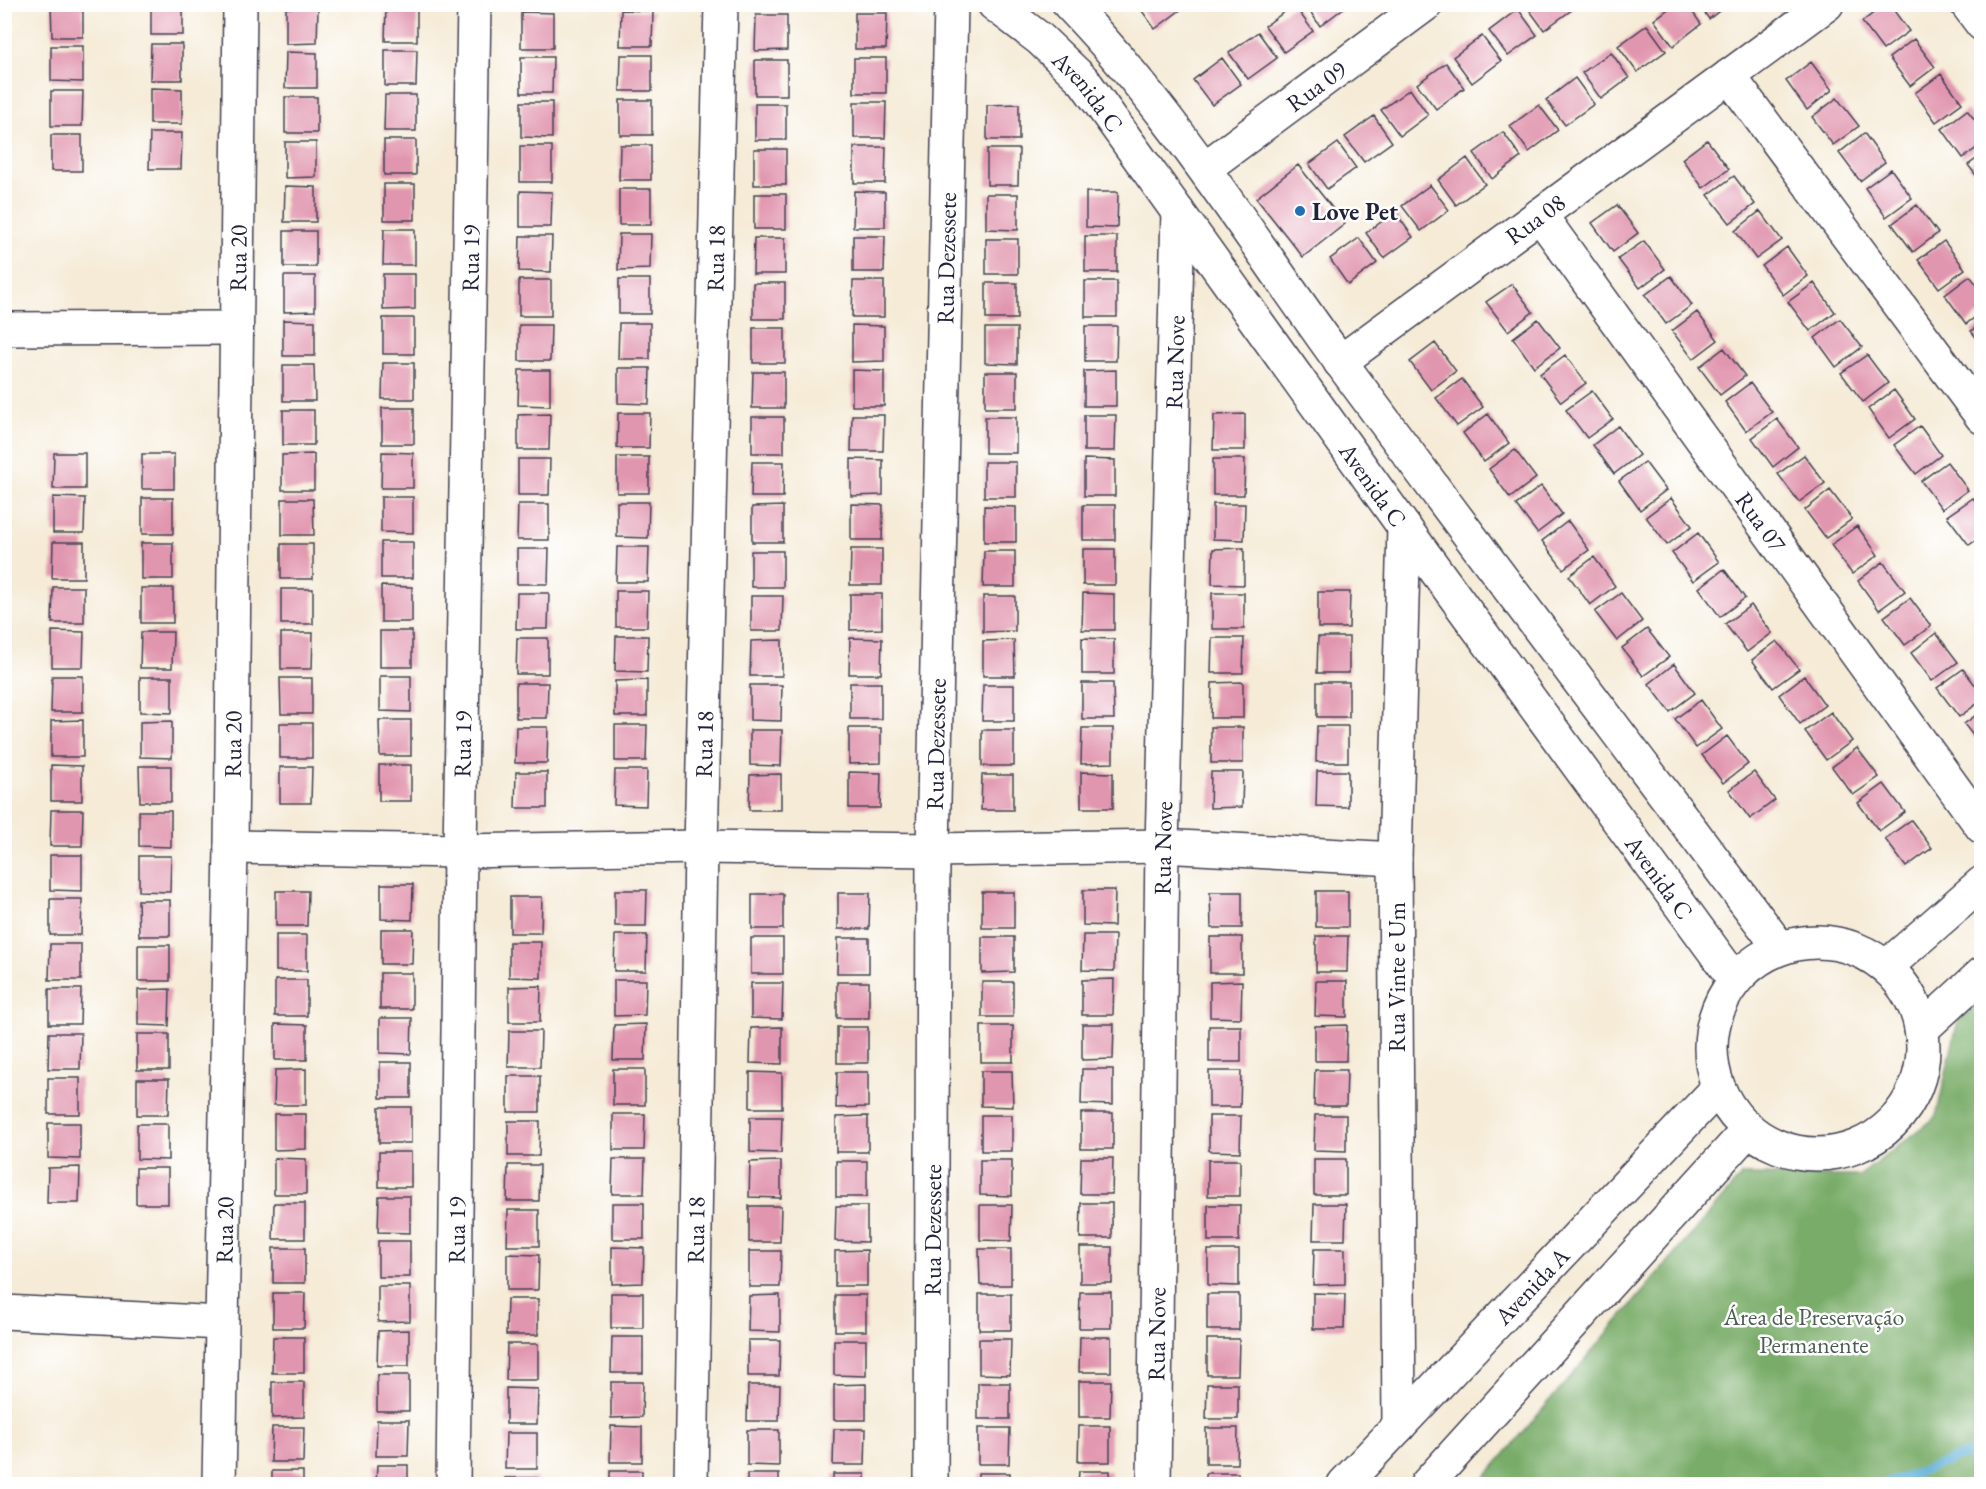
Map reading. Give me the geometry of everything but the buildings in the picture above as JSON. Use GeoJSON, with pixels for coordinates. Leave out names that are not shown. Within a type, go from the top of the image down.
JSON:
{"type":"FeatureCollection","features":[{"type":"Feature","properties":{"kind":"street","name":"Rua 20"},"geometry":{"type":"LineString","coordinates":[[219,1485],[231,847],[240,4]]}},
{"type":"Feature","properties":{"kind":"street","name":"Rua 19"},"geometry":{"type":"LineString","coordinates":[[453,1485],[460,851],[474,4]]}},
{"type":"Feature","properties":{"kind":"street","name":"Rua 18"},"geometry":{"type":"LineString","coordinates":[[691,1485],[701,847],[722,4]]}},
{"type":"Feature","properties":{"kind":"street","name":"Rua Dezessete"},"geometry":{"type":"LineString","coordinates":[[932,1485],[933,850],[951,4]]}},
{"type":"Feature","properties":{"kind":"street","name":"Avenida C"},"geometry":{"type":"LineString","coordinates":[[994,4],[1040,39],[1084,81],[1404,527],[1735,980]]}},
{"type":"Feature","properties":{"kind":"street","name":"Avenida C"},"geometry":{"type":"LineString","coordinates":[[1069,4],[1151,99],[1205,168],[1340,362],[1780,948]]}},
{"type":"Feature","properties":{"kind":"street","name":"Rua 09"},"geometry":{"type":"LineString","coordinates":[[1205,168],[1426,4]]}},
{"type":"Feature","properties":{"kind":"street","name":"Rua 08"},"geometry":{"type":"LineString","coordinates":[[1340,362],[1827,4]]}},
{"type":"Feature","properties":{"kind":"street"},"geometry":{"type":"LineString","coordinates":[[1967,4],[1982,24]]}},
{"type":"Feature","properties":{"kind":"street"},"geometry":{"type":"LineString","coordinates":[[1729,76],[1982,417]]}},
{"type":"Feature","properties":{"kind":"street","name":"Rua Nove"},"geometry":{"type":"LineString","coordinates":[[1154,1485],[1162,846],[1178,212]]}},
{"type":"Feature","properties":{"kind":"street","name":"Rua 07"},"geometry":{"type":"LineString","coordinates":[[1540,215],[1982,827]]}},
{"type":"Feature","properties":{"kind":"street"},"geometry":{"type":"LineString","coordinates":[[4,329],[236,328]]}},
{"type":"Feature","properties":{"kind":"street","name":"Rua Vinte e Um"},"geometry":{"type":"LineString","coordinates":[[1400,1426],[1395,859],[1404,527]]}},
{"type":"Feature","properties":{"kind":"street"},"geometry":{"type":"LineString","coordinates":[[231,847],[460,851],[701,847],[933,850],[1162,846],[1395,859]]}},
{"type":"Feature","properties":{"kind":"street"},"geometry":{"type":"LineString","coordinates":[[1886,967],[1982,884]]}},
{"type":"Feature","properties":{"kind":"street"},"geometry":{"type":"LineString","coordinates":[[1808,942],[1836,943],[1862,952],[1886,967],[1903,985],[1915,1007],[1921,1030],[1922,1065],[1910,1098],[1888,1126],[1859,1145],[1826,1154],[1791,1151],[1748,1130],[1734,1116],[1718,1088],[1710,1050],[1716,1013],[1735,980],[1756,960],[1780,948],[1808,942]]}},
{"type":"Feature","properties":{"kind":"street"},"geometry":{"type":"LineString","coordinates":[[1921,1030],[1982,974]]}},
{"type":"Feature","properties":{"kind":"street","name":"Avenida A"},"geometry":{"type":"LineString","coordinates":[[1344,1485],[1718,1088]]}},
{"type":"Feature","properties":{"kind":"street"},"geometry":{"type":"LineString","coordinates":[[1427,1485],[1748,1130]]}},
{"type":"Feature","properties":{"kind":"street"},"geometry":{"type":"LineString","coordinates":[[4,1312],[221,1323]]}},
{"type":"Feature","properties":{"kind":"green space","name":"Área de Preservação Permanente"},"geometry":{"type":"Polygon","coordinates":[[[1981,1001],[1981,1484],[1479,1484],[1742,1175],[1859,1176],[1936,1117],[1958,1020],[1981,1001]]]}},
{"type":"Feature","properties":{"kind":"waterway"},"geometry":{"type":"LineString","coordinates":[[1886,1484],[1982,1449]]}},
{"type":"Feature","properties":{"kind":"place","name":"Love Pet"},"geometry":{"type":"Point","coordinates":[1300,211]}}]}
